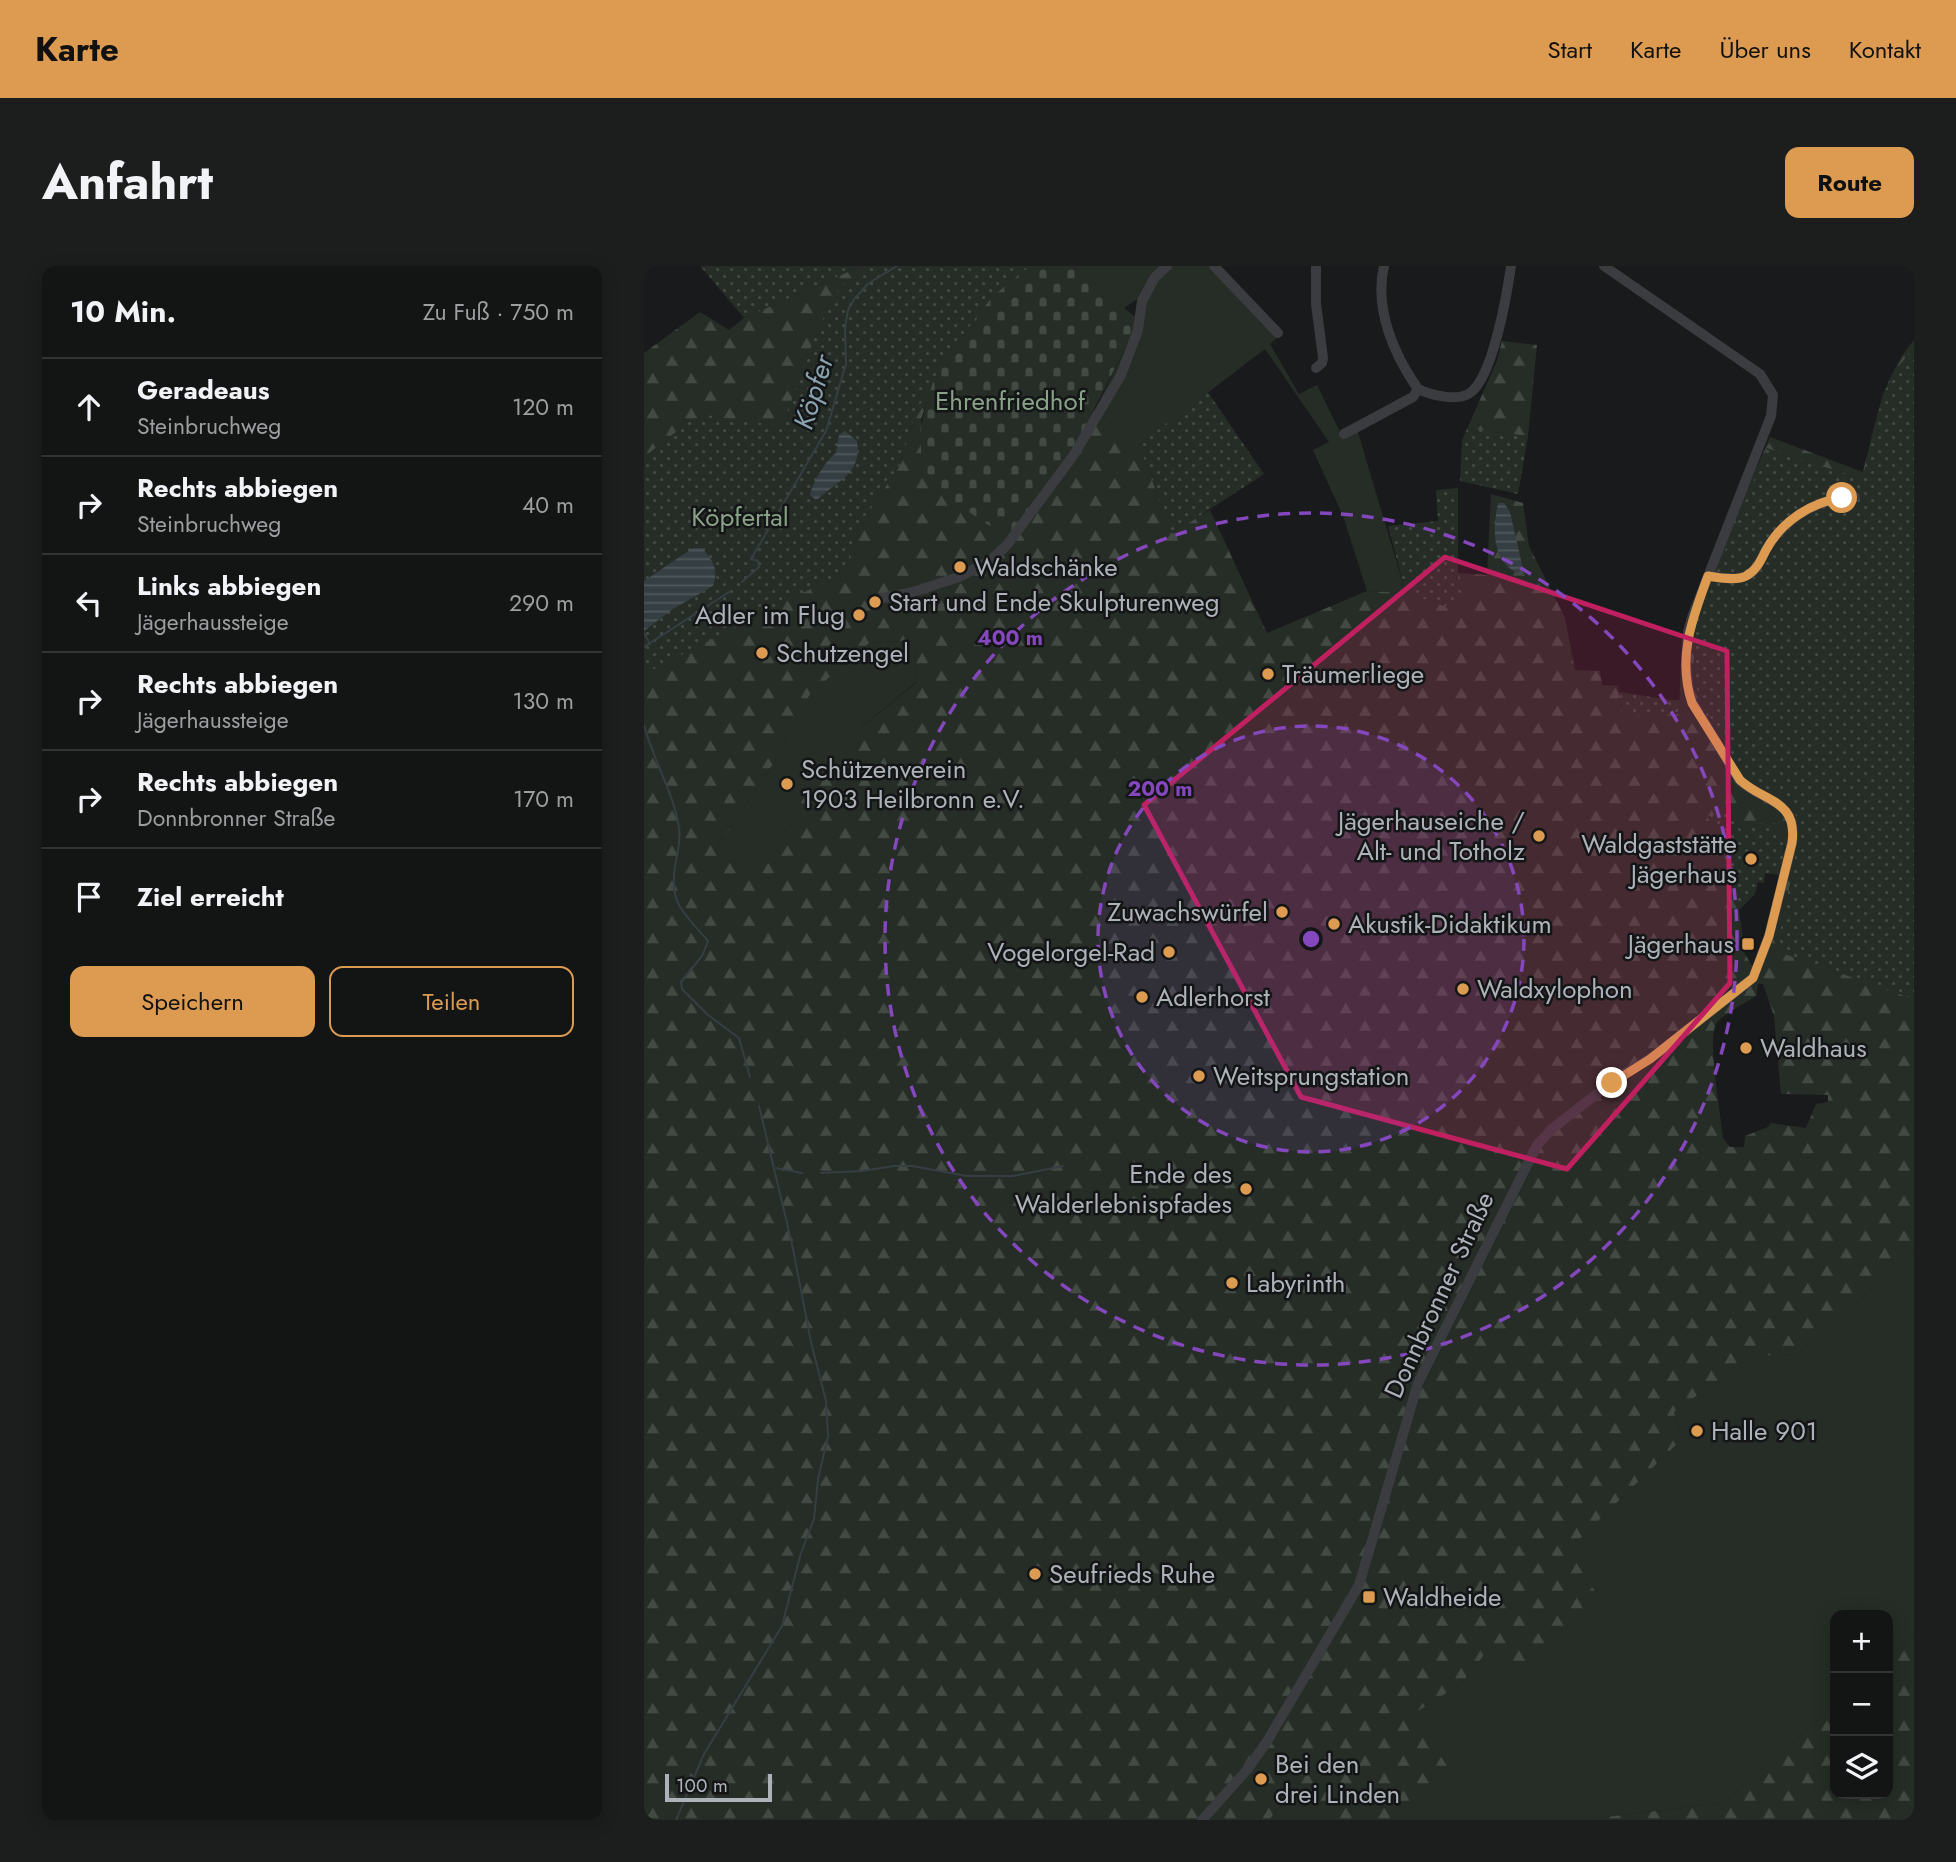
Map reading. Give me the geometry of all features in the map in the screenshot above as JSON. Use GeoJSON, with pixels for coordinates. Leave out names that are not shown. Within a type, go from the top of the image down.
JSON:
{"type":"FeatureCollection","features":[{"type":"Feature","properties":{"kind":"street"},"geometry":{"type":"LineString","coordinates":[[879,599],[913,592],[959,577],[990,561],[1007,545],[1073,456],[1121,375],[1138,330],[1142,301],[1155,277],[1167,266]]}},
{"type":"Feature","properties":{"kind":"street"},"geometry":{"type":"LineString","coordinates":[[1214,266],[1278,334]]}},
{"type":"Feature","properties":{"kind":"street"},"geometry":{"type":"LineString","coordinates":[[1316,266],[1316,304],[1323,358],[1316,368]]}},
{"type":"Feature","properties":{"kind":"street"},"geometry":{"type":"LineString","coordinates":[[1384,266],[1384,306],[1390,337],[1404,369],[1418,389],[1438,395],[1461,397],[1473,390],[1480,381],[1506,300],[1511,266]]}},
{"type":"Feature","properties":{"kind":"street"},"geometry":{"type":"LineString","coordinates":[[1604,266],[1760,374],[1773,394],[1768,425],[1708,576],[1742,578],[1761,562],[1777,535],[1802,512],[1825,500],[1855,497]]}},
{"type":"Feature","properties":{"kind":"street"},"geometry":{"type":"LineString","coordinates":[[1344,433],[1413,397],[1418,389]]}},
{"type":"Feature","properties":{"kind":"street","name":"Donnbronner Straße"},"geometry":{"type":"LineString","coordinates":[[1202,1820],[1247,1770],[1266,1744],[1359,1585],[1418,1383],[1537,1145],[1577,1109],[1625,1073],[1650,1059],[1756,973],[1769,936],[1794,831],[1791,817],[1784,809],[1774,800],[1749,789],[1740,780],[1692,703],[1686,679],[1686,648],[1692,617],[1708,576]]}},
{"type":"Feature","properties":{"kind":"highlighted area"},"geometry":{"type":"Polygon","coordinates":[[[1445,557],[1727,651],[1730,983],[1567,1169],[1301,1097],[1144,805],[1445,557]]]}},
{"type":"Feature","properties":{"kind":"green space"},"geometry":{"type":"Polygon","coordinates":[[[700,266],[861,266],[744,318],[700,266]]]}},
{"type":"Feature","properties":{"kind":"green space"},"geometry":{"type":"Polygon","coordinates":[[[861,266],[934,266],[895,473],[913,424],[913,414],[956,328],[921,419],[922,467],[1095,410],[1139,445],[1172,533],[1210,510],[1267,633],[1367,591],[1406,593],[1445,606],[1458,573],[1487,575],[1491,494],[1523,503],[1529,546],[1565,618],[1575,670],[1600,671],[1602,685],[1618,686],[1622,716],[1679,713],[1681,663],[1687,625],[1770,437],[1863,472],[1887,386],[1914,340],[1914,1252],[1798,1354],[1752,1356],[1674,1412],[1681,1440],[1568,1550],[1600,1599],[1514,1679],[1484,1655],[1462,1683],[1415,1713],[1448,1768],[1438,1793],[1399,1820],[1324,1820],[1288,1795],[1269,1820],[644,1820],[644,353],[700,312],[729,330],[744,318],[861,266]],[[915,640],[869,643],[810,694],[779,755],[715,851],[744,870],[796,820],[792,814],[853,734],[916,683],[915,640]],[[1708,816],[1720,839],[1732,888],[1738,901],[1745,954],[1754,969],[1774,906],[1785,846],[1762,823],[1742,833],[1708,816]],[[1758,984],[1756,996],[1723,1017],[1716,1024],[1714,1033],[1714,1061],[1723,1138],[1730,1147],[1744,1147],[1745,1136],[1768,1127],[1771,1123],[1806,1128],[1816,1104],[1828,1102],[1828,1095],[1781,1094],[1774,1016],[1763,984],[1758,984]]]}},
{"type":"Feature","properties":{"kind":"green space","name":"Köpfertal"},"geometry":{"type":"Polygon","coordinates":[[[864,266],[1030,266],[993,296],[947,355],[916,412],[899,467],[857,529],[848,561],[840,574],[644,674],[644,457],[687,423],[706,415],[782,426],[816,333],[838,290],[864,266]]]}},
{"type":"Feature","properties":{"kind":"green space","name":"Ehrenfriedhof"},"geometry":{"type":"Polygon","coordinates":[[[1024,266],[1072,266],[1134,316],[1136,327],[1069,458],[1008,538],[954,502],[922,467],[920,428],[938,364],[995,291],[1024,266]]]}},
{"type":"Feature","properties":{"kind":"green space"},"geometry":{"type":"Polygon","coordinates":[[[1072,266],[1219,266],[1282,333],[1270,344],[1299,394],[1317,385],[1342,436],[1357,429],[1406,593],[1367,591],[1343,516],[1313,450],[1329,442],[1265,349],[1139,445],[1095,410],[1136,327],[1134,316],[1142,305],[1145,294],[1124,308],[1072,266]]]}},
{"type":"Feature","properties":{"kind":"green space"},"geometry":{"type":"Polygon","coordinates":[[[1502,341],[1537,345],[1528,436],[1467,429],[1497,361],[1502,341]]]}},
{"type":"Feature","properties":{"kind":"green space"},"geometry":{"type":"Polygon","coordinates":[[[1914,347],[1914,999],[1776,951],[1802,825],[1791,808],[1774,792],[1749,783],[1700,700],[1693,674],[1696,622],[1767,448],[1862,479],[1883,394],[1898,367],[1914,347]]]}},
{"type":"Feature","properties":{"kind":"green space"},"geometry":{"type":"Polygon","coordinates":[[[1207,391],[1264,474],[1172,534],[1139,445],[1207,391]]]}},
{"type":"Feature","properties":{"kind":"green space"},"geometry":{"type":"Polygon","coordinates":[[[1467,429],[1528,436],[1518,494],[1460,481],[1462,440],[1467,429]]]}},
{"type":"Feature","properties":{"kind":"green space"},"geometry":{"type":"Polygon","coordinates":[[[1458,488],[1458,573],[1467,593],[1445,606],[1406,593],[1388,526],[1438,521],[1436,490],[1458,488]]]}},
{"type":"Feature","properties":{"kind":"green space","name":"Schützenverein 1903 Heilbronn e.V."},"geometry":{"type":"Polygon","coordinates":[[[915,640],[916,682],[853,734],[796,820],[744,870],[715,851],[779,755],[809,694],[869,643],[915,640]]]}},
{"type":"Feature","properties":{"kind":"green space"},"geometry":{"type":"Polygon","coordinates":[[[1619,692],[1680,700],[1679,714],[1622,716],[1619,692]]]}},
{"type":"Feature","properties":{"kind":"green space"},"geometry":{"type":"Polygon","coordinates":[[[1732,813],[1742,832],[1762,823],[1774,823],[1782,835],[1784,848],[1780,875],[1765,873],[1764,883],[1758,882],[1755,894],[1739,910],[1720,840],[1707,816],[1732,813]]]}},
{"type":"Feature","properties":{"kind":"green space","name":"Waldheide"},"geometry":{"type":"Polygon","coordinates":[[[1914,1252],[1914,1635],[1893,1654],[1893,1610],[1830,1610],[1830,1709],[1724,1803],[1580,1820],[1399,1820],[1437,1793],[1415,1713],[1462,1683],[1484,1655],[1599,1598],[1567,1550],[1681,1440],[1674,1412],[1752,1355],[1798,1354],[1914,1252]]]}},
{"type":"Feature","properties":{"kind":"green space"},"geometry":{"type":"Polygon","coordinates":[[[1914,1635],[1914,1820],[1580,1820],[1724,1803],[1830,1709],[1830,1799],[1893,1799],[1893,1654],[1914,1635]]]}},
{"type":"Feature","properties":{"kind":"green space"},"geometry":{"type":"Polygon","coordinates":[[[1288,1795],[1324,1820],[1269,1820],[1288,1795]]]}},
{"type":"Feature","properties":{"kind":"shaded area"},"geometry":{"type":"Polygon","coordinates":[[[845,431],[857,441],[856,461],[847,475],[815,499],[810,495],[814,484],[824,466],[836,453],[839,435],[845,431]]]}},
{"type":"Feature","properties":{"kind":"shaded area"},"geometry":{"type":"Polygon","coordinates":[[[1498,503],[1504,503],[1510,512],[1523,569],[1517,573],[1502,560],[1498,552],[1495,523],[1498,503]]]}},
{"type":"Feature","properties":{"kind":"shaded area"},"geometry":{"type":"Polygon","coordinates":[[[693,548],[702,548],[712,561],[715,570],[713,586],[673,609],[644,631],[644,581],[693,548]]]}},
{"type":"Feature","properties":{"kind":"waterway","name":"Köpfer"},"geometry":{"type":"LineString","coordinates":[[742,582],[759,567],[758,561],[751,559],[826,431],[846,364],[845,328],[848,310],[869,283],[897,266]]}},
{"type":"Feature","properties":{"kind":"waterway","name":"Köpfer"},"geometry":{"type":"LineString","coordinates":[[644,647],[729,592]]}},
{"type":"Feature","properties":{"kind":"waterway"},"geometry":{"type":"LineString","coordinates":[[644,633],[650,644]]}},
{"type":"Feature","properties":{"kind":"waterway"},"geometry":{"type":"LineString","coordinates":[[644,725],[673,802],[679,828],[674,891],[686,916],[708,941],[702,956],[681,982],[682,989],[708,1015],[739,1038],[750,1077]]}},
{"type":"Feature","properties":{"kind":"waterway"},"geometry":{"type":"LineString","coordinates":[[676,1820],[704,1754],[782,1626],[800,1556],[814,1519],[818,1479],[828,1436],[826,1401],[759,1106]]}},
{"type":"Feature","properties":{"kind":"waterway"},"geometry":{"type":"LineString","coordinates":[[821,1173],[912,1166],[967,1176],[1013,1176],[1063,1166]]}},
{"type":"Feature","properties":{"kind":"waterway"},"geometry":{"type":"LineString","coordinates":[[776,1168],[802,1173]]}},
{"type":"Feature","properties":{"kind":"place","name":"Waldschänke"},"geometry":{"type":"Point","coordinates":[960,567]}},
{"type":"Feature","properties":{"kind":"place","name":"Start und Ende Skulpturenweg"},"geometry":{"type":"Point","coordinates":[875,602]}},
{"type":"Feature","properties":{"kind":"place","name":"Adler im Flug"},"geometry":{"type":"Point","coordinates":[859,615]}},
{"type":"Feature","properties":{"kind":"place","name":"Schutzengel"},"geometry":{"type":"Point","coordinates":[762,653]}},
{"type":"Feature","properties":{"kind":"place","name":"Träumerliege"},"geometry":{"type":"Point","coordinates":[1268,674]}},
{"type":"Feature","properties":{"kind":"place","name":"Schützenverein 1903 Heilbronn e.V."},"geometry":{"type":"Point","coordinates":[787,784]}},
{"type":"Feature","properties":{"kind":"place","name":"Jägerhauseiche / Alt- und Totholz"},"geometry":{"type":"Point","coordinates":[1539,836]}},
{"type":"Feature","properties":{"kind":"place","name":"Waldgaststätte Jägerhaus"},"geometry":{"type":"Point","coordinates":[1751,859]}},
{"type":"Feature","properties":{"kind":"place","name":"Zuwachswürfel"},"geometry":{"type":"Point","coordinates":[1282,912]}},
{"type":"Feature","properties":{"kind":"place","name":"Akustik-Didaktikum"},"geometry":{"type":"Point","coordinates":[1334,924]}},
{"type":"Feature","properties":{"kind":"place","name":"Jägerhaus"},"geometry":{"type":"Point","coordinates":[1748,944]}},
{"type":"Feature","properties":{"kind":"place","name":"Vogelorgel-Rad"},"geometry":{"type":"Point","coordinates":[1169,952]}},
{"type":"Feature","properties":{"kind":"place","name":"Waldxylophon"},"geometry":{"type":"Point","coordinates":[1463,989]}},
{"type":"Feature","properties":{"kind":"place","name":"Adlerhorst"},"geometry":{"type":"Point","coordinates":[1142,997]}},
{"type":"Feature","properties":{"kind":"place","name":"Waldhaus"},"geometry":{"type":"Point","coordinates":[1746,1048]}},
{"type":"Feature","properties":{"kind":"place","name":"Weitsprungstation"},"geometry":{"type":"Point","coordinates":[1199,1076]}},
{"type":"Feature","properties":{"kind":"place","name":"Ende des Walderlebnispfades"},"geometry":{"type":"Point","coordinates":[1246,1189]}},
{"type":"Feature","properties":{"kind":"place","name":"Labyrinth"},"geometry":{"type":"Point","coordinates":[1232,1283]}},
{"type":"Feature","properties":{"kind":"place","name":"Halle 901"},"geometry":{"type":"Point","coordinates":[1697,1431]}},
{"type":"Feature","properties":{"kind":"place","name":"Seufrieds Ruhe"},"geometry":{"type":"Point","coordinates":[1035,1574]}},
{"type":"Feature","properties":{"kind":"place","name":"Waldheide"},"geometry":{"type":"Point","coordinates":[1369,1597]}},
{"type":"Feature","properties":{"kind":"place","name":"Bei den drei Linden"},"geometry":{"type":"Point","coordinates":[1261,1779]}},
{"type":"Feature","properties":{"kind":"route"},"geometry":{"type":"LineString","coordinates":[[1612,1083],[1650,1059],[1753,978],[1769,936],[1792,843],[1794,831],[1791,817],[1774,800],[1749,789],[1740,780],[1692,703],[1686,679],[1688,632],[1708,576],[1742,578],[1749,574],[1761,562],[1767,548],[1790,521],[1825,500],[1842,498]]}}]}
